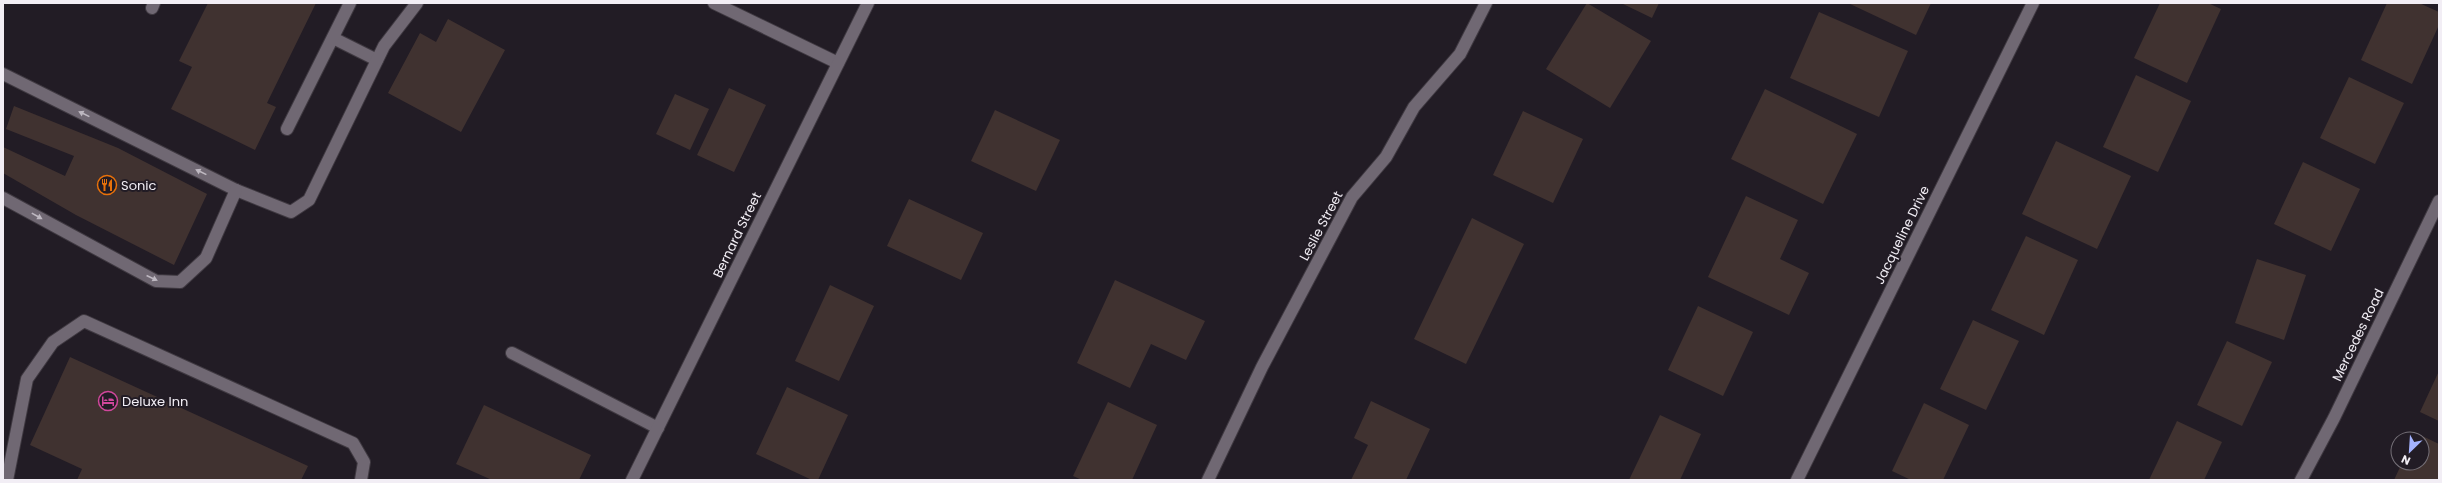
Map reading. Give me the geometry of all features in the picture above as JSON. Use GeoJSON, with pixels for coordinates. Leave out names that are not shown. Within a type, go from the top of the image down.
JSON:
{"type":"FeatureCollection","features":[{"type":"Feature","properties":{"kind":"street"},"geometry":{"type":"LineString","coordinates":[[287,129],[350,3]]}},
{"type":"Feature","properties":{"kind":"street"},"geometry":{"type":"LineString","coordinates":[[3,74],[236,190],[291,212],[309,200],[384,46],[417,3]]}},
{"type":"Feature","properties":{"kind":"street"},"geometry":{"type":"LineString","coordinates":[[714,3],[838,63]]}},
{"type":"Feature","properties":{"kind":"street","name":"Bernard Street"},"geometry":{"type":"LineString","coordinates":[[632,480],[868,3]]}},
{"type":"Feature","properties":{"kind":"street","name":"Leslie Street"},"geometry":{"type":"LineString","coordinates":[[1208,480],[1262,367],[1352,197],[1386,157],[1414,107],[1460,54],[1486,3]]}},
{"type":"Feature","properties":{"kind":"street","name":"Jacqueline Drive"},"geometry":{"type":"LineString","coordinates":[[1797,480],[2033,3]]}},
{"type":"Feature","properties":{"kind":"street"},"geometry":{"type":"LineString","coordinates":[[333,38],[377,60]]}},
{"type":"Feature","properties":{"kind":"street"},"geometry":{"type":"LineString","coordinates":[[3,198],[156,281],[180,282],[206,258],[236,190]]}},
{"type":"Feature","properties":{"kind":"street","name":"Mercedes Road"},"geometry":{"type":"LineString","coordinates":[[2300,480],[2334,418],[2439,201]]}},
{"type":"Feature","properties":{"kind":"street"},"geometry":{"type":"LineString","coordinates":[[7,480],[28,379],[53,342],[84,321],[353,443],[364,462],[361,480]]}},
{"type":"Feature","properties":{"kind":"street"},"geometry":{"type":"LineString","coordinates":[[512,352],[658,428]]}},
{"type":"Feature","properties":{"kind":"building"},"geometry":{"type":"Polygon","coordinates":[[[208,3],[316,3],[267,103],[276,107],[255,150],[171,109],[192,67],[179,61],[208,3]]]}},
{"type":"Feature","properties":{"kind":"building"},"geometry":{"type":"Polygon","coordinates":[[[1587,3],[1651,41],[1610,108],[1546,69],[1587,3]]]}},
{"type":"Feature","properties":{"kind":"building"},"geometry":{"type":"Polygon","coordinates":[[[1621,3],[1659,3],[1652,18],[1621,3]]]}},
{"type":"Feature","properties":{"kind":"building"},"geometry":{"type":"Polygon","coordinates":[[[1848,3],[1931,3],[1916,35],[1848,3]]]}},
{"type":"Feature","properties":{"kind":"building"},"geometry":{"type":"Polygon","coordinates":[[[2160,3],[2208,3],[2221,9],[2187,83],[2134,58],[2160,3]]]}},
{"type":"Feature","properties":{"kind":"building"},"geometry":{"type":"Polygon","coordinates":[[[2387,3],[2419,3],[2439,12],[2439,25],[2412,84],[2361,60],[2387,3]]]}},
{"type":"Feature","properties":{"kind":"building"},"geometry":{"type":"Polygon","coordinates":[[[1819,12],[1908,51],[1879,117],[1790,78],[1819,12]]]}},
{"type":"Feature","properties":{"kind":"building"},"geometry":{"type":"Polygon","coordinates":[[[448,19],[505,50],[461,132],[388,93],[420,33],[436,42],[448,19]]]}},
{"type":"Feature","properties":{"kind":"building"},"geometry":{"type":"Polygon","coordinates":[[[2136,75],[2191,101],[2158,172],[2103,147],[2136,75]]]}},
{"type":"Feature","properties":{"kind":"building"},"geometry":{"type":"Polygon","coordinates":[[[2349,77],[2404,103],[2375,164],[2320,138],[2349,77]]]}},
{"type":"Feature","properties":{"kind":"building"},"geometry":{"type":"Polygon","coordinates":[[[729,88],[766,105],[734,172],[697,155],[729,88]]]}},
{"type":"Feature","properties":{"kind":"building"},"geometry":{"type":"Polygon","coordinates":[[[1765,89],[1857,134],[1823,204],[1731,159],[1765,89]]]}},
{"type":"Feature","properties":{"kind":"building"},"geometry":{"type":"Polygon","coordinates":[[[675,94],[709,109],[690,150],[656,134],[675,94]]]}},
{"type":"Feature","properties":{"kind":"building","name":"Sonic"},"geometry":{"type":"Polygon","coordinates":[[[14,106],[118,148],[207,194],[174,265],[76,215],[3,173],[3,147],[65,176],[74,156],[6,129],[14,106]]]}},
{"type":"Feature","properties":{"kind":"building"},"geometry":{"type":"Polygon","coordinates":[[[995,110],[1060,140],[1036,191],[971,161],[995,110]]]}},
{"type":"Feature","properties":{"kind":"building"},"geometry":{"type":"Polygon","coordinates":[[[1523,111],[1583,139],[1553,203],[1493,175],[1523,111]]]}},
{"type":"Feature","properties":{"kind":"building"},"geometry":{"type":"Polygon","coordinates":[[[2056,141],[2131,176],[2097,249],[2022,214],[2056,141]]]}},
{"type":"Feature","properties":{"kind":"building"},"geometry":{"type":"Polygon","coordinates":[[[2303,162],[2360,189],[2331,251],[2274,224],[2303,162]]]}},
{"type":"Feature","properties":{"kind":"building"},"geometry":{"type":"Polygon","coordinates":[[[1746,196],[1798,220],[1780,259],[1809,273],[1789,315],[1708,277],[1746,196]]]}},
{"type":"Feature","properties":{"kind":"building"},"geometry":{"type":"Polygon","coordinates":[[[909,199],[983,233],[961,280],[887,246],[909,199]]]}},
{"type":"Feature","properties":{"kind":"building"},"geometry":{"type":"Polygon","coordinates":[[[1472,218],[1524,244],[1466,364],[1414,339],[1472,218]]]}},
{"type":"Feature","properties":{"kind":"building"},"geometry":{"type":"Polygon","coordinates":[[[2026,236],[2078,260],[2044,335],[1991,310],[2026,236]]]}},
{"type":"Feature","properties":{"kind":"building"},"geometry":{"type":"Polygon","coordinates":[[[2257,259],[2306,275],[2284,340],[2235,323],[2257,259]]]}},
{"type":"Feature","properties":{"kind":"building"},"geometry":{"type":"Polygon","coordinates":[[[1115,280],[1205,321],[1186,360],[1151,344],[1130,388],[1077,363],[1115,280]]]}},
{"type":"Feature","properties":{"kind":"building"},"geometry":{"type":"Polygon","coordinates":[[[830,285],[874,306],[839,381],[795,361],[830,285]]]}},
{"type":"Feature","properties":{"kind":"building"},"geometry":{"type":"Polygon","coordinates":[[[1698,306],[1753,332],[1723,396],[1668,370],[1698,306]]]}},
{"type":"Feature","properties":{"kind":"building"},"geometry":{"type":"Polygon","coordinates":[[[1973,320],[2019,341],[1986,410],[1940,389],[1973,320]]]}},
{"type":"Feature","properties":{"kind":"building"},"geometry":{"type":"Polygon","coordinates":[[[2227,341],[2272,362],[2242,426],[2197,405],[2227,341]]]}},
{"type":"Feature","properties":{"kind":"building","name":"Deluxe Inn"},"geometry":{"type":"Polygon","coordinates":[[[70,357],[308,466],[301,480],[77,480],[82,469],[30,445],[70,357]]]}},
{"type":"Feature","properties":{"kind":"building"},"geometry":{"type":"Polygon","coordinates":[[[2439,371],[2439,421],[2420,412],[2439,371]]]}},
{"type":"Feature","properties":{"kind":"building"},"geometry":{"type":"Polygon","coordinates":[[[787,387],[848,415],[818,480],[812,480],[756,454],[787,387]]]}},
{"type":"Feature","properties":{"kind":"building"},"geometry":{"type":"Polygon","coordinates":[[[1371,401],[1430,429],[1406,480],[1351,480],[1368,445],[1354,438],[1371,401]]]}},
{"type":"Feature","properties":{"kind":"building"},"geometry":{"type":"Polygon","coordinates":[[[1108,402],[1157,425],[1132,480],[1082,480],[1073,476],[1108,402]]]}},
{"type":"Feature","properties":{"kind":"building"},"geometry":{"type":"Polygon","coordinates":[[[1924,403],[1969,425],[1943,480],[1911,480],[1892,471],[1924,403]]]}},
{"type":"Feature","properties":{"kind":"building"},"geometry":{"type":"Polygon","coordinates":[[[484,405],[591,455],[579,480],[492,480],[456,464],[484,405]]]}},
{"type":"Feature","properties":{"kind":"building"},"geometry":{"type":"Polygon","coordinates":[[[1660,415],[1701,434],[1680,480],[1629,480],[1660,415]]]}},
{"type":"Feature","properties":{"kind":"building"},"geometry":{"type":"Polygon","coordinates":[[[2177,421],[2222,442],[2204,480],[2149,480],[2177,421]]]}},
{"type":"Feature","properties":{"kind":"building"},"geometry":{"type":"Polygon","coordinates":[[[2430,440],[2439,444],[2439,480],[2394,480],[2398,471],[2430,471],[2430,440]]]}},
{"type":"Feature","properties":{"kind":"place","name":"Sonic"},"geometry":{"type":"Point","coordinates":[107,185]}},
{"type":"Feature","properties":{"kind":"place","name":"Deluxe Inn"},"geometry":{"type":"Point","coordinates":[108,401]}}]}
